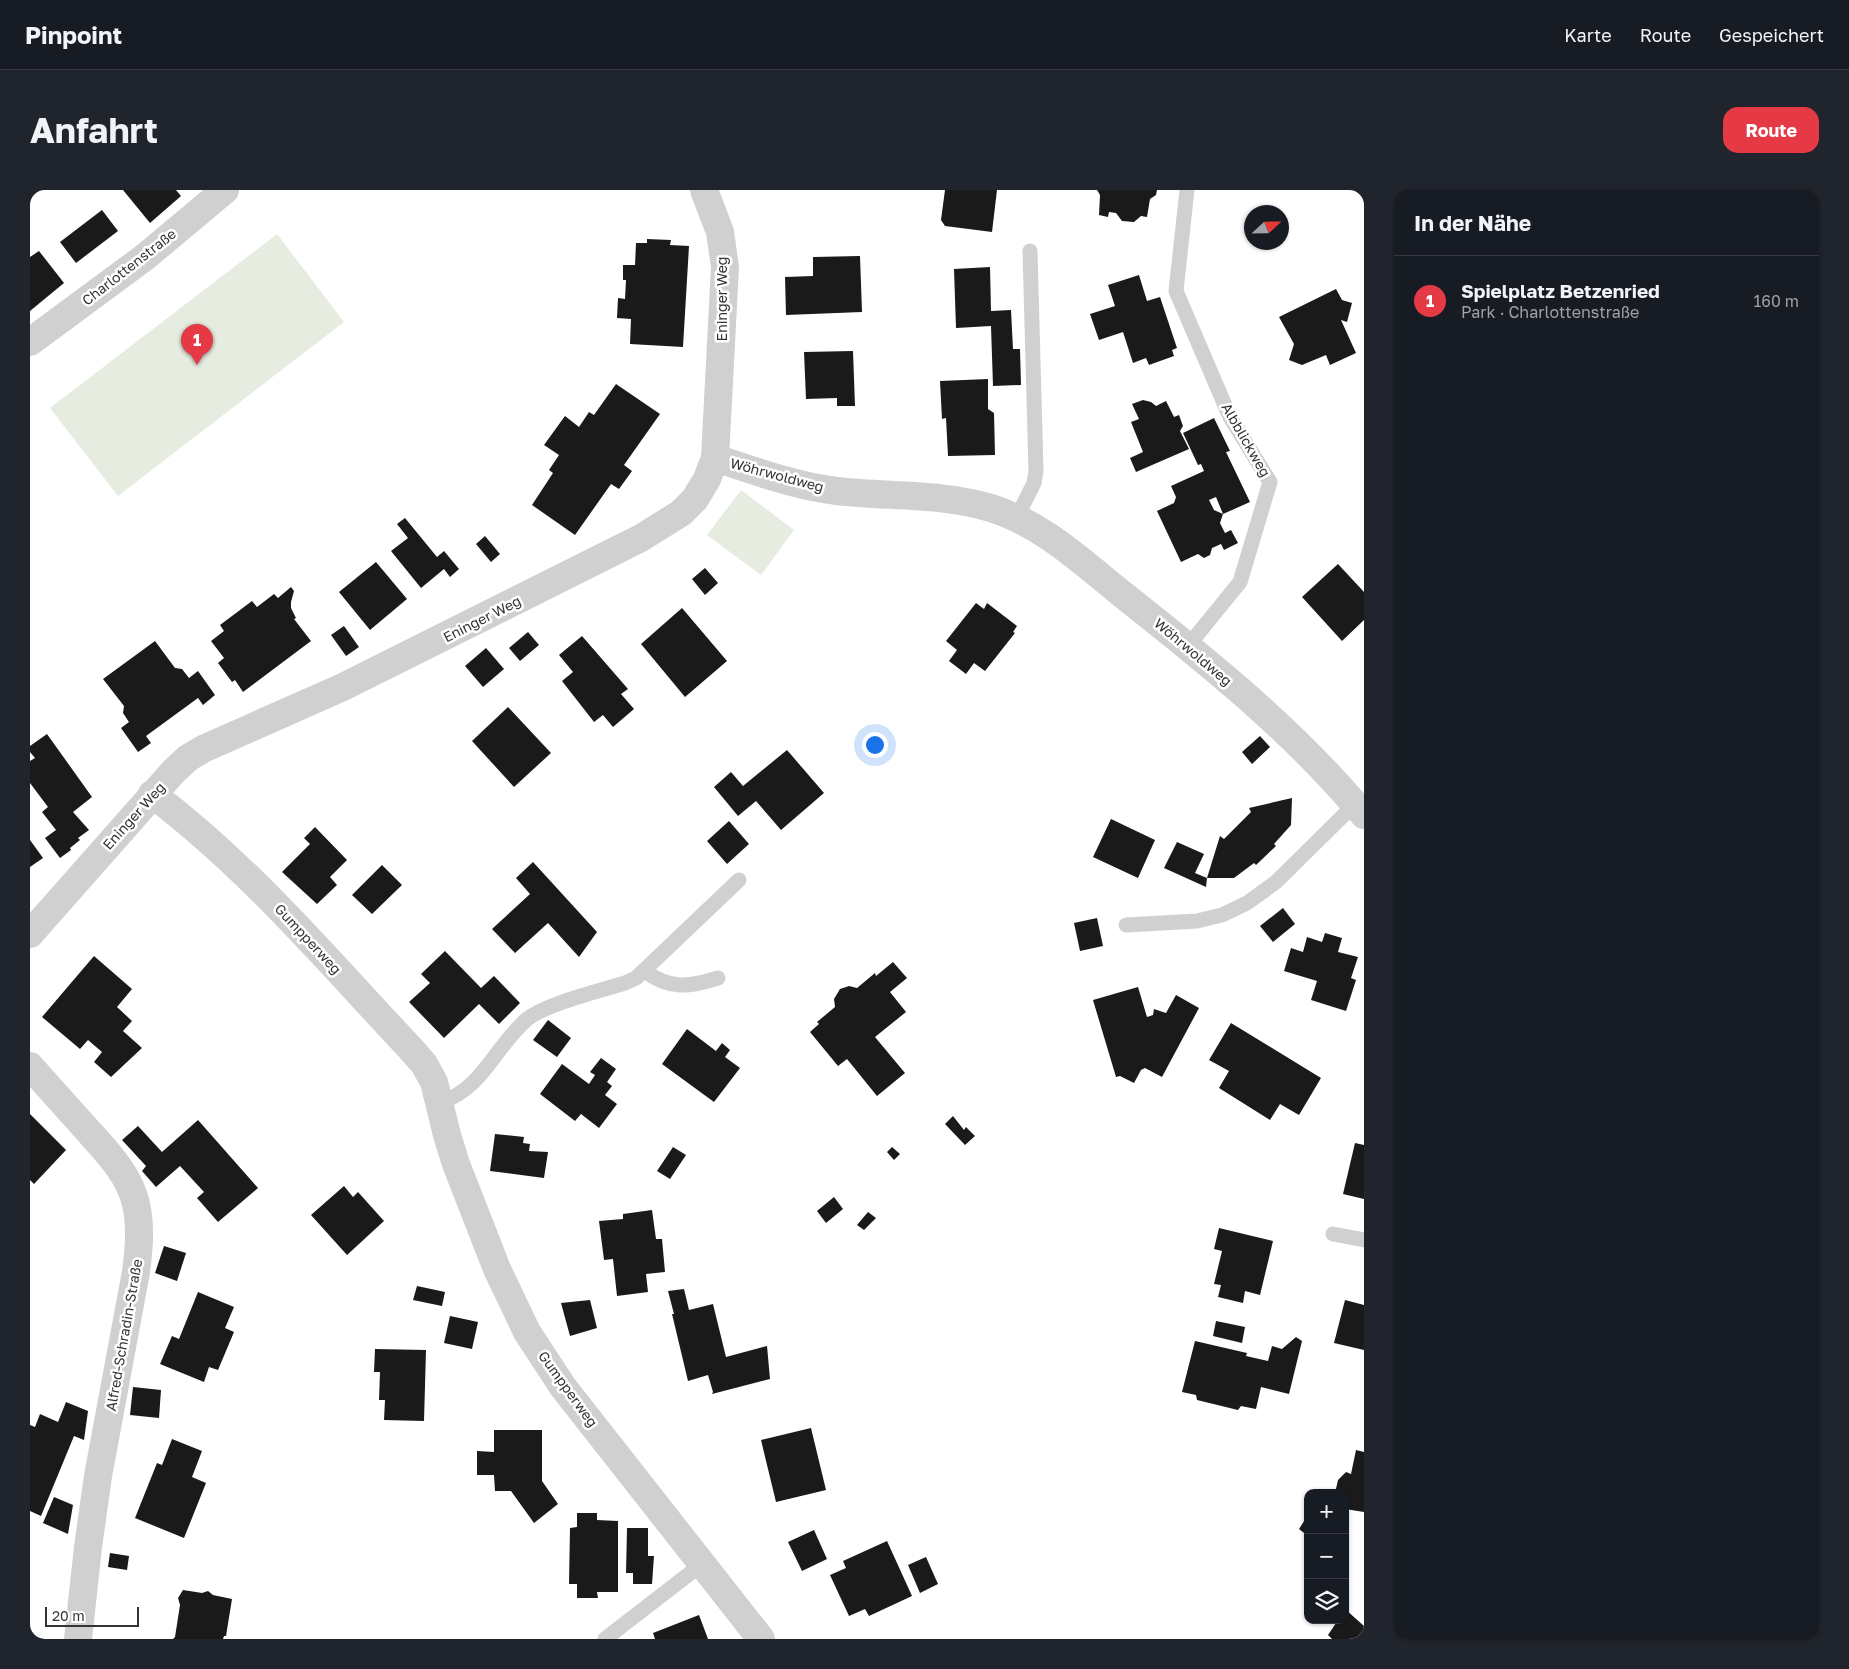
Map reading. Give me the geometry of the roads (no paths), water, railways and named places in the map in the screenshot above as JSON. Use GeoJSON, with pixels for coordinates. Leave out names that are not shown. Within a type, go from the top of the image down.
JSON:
{"type":"FeatureCollection","features":[{"type":"Feature","properties":{"kind":"street","name":"Charlottenstraße"},"geometry":{"type":"LineString","coordinates":[[30,342],[145,257],[225,190]]}},
{"type":"Feature","properties":{"kind":"street","name":"Eninger Weg"},"geometry":{"type":"LineString","coordinates":[[30,934],[152,794],[183,763],[204,749],[343,688],[641,538],[681,512],[695,499],[707,479],[715,458],[725,267],[720,232],[704,190]]}},
{"type":"Feature","properties":{"kind":"street","name":"Wöhrwoldweg"},"geometry":{"type":"LineString","coordinates":[[715,458],[817,488],[962,501],[1017,517],[1070,552],[1188,646],[1290,736],[1360,810]]}},
{"type":"Feature","properties":{"kind":"street","name":"Gumpperweg"},"geometry":{"type":"LineString","coordinates":[[152,794],[188,822],[251,878],[404,1041],[427,1070],[434,1082],[456,1164],[497,1269],[527,1332],[563,1387],[761,1639]]}},
{"type":"Feature","properties":{"kind":"street","name":"Alfred-Schradin-Straße"},"geometry":{"type":"LineString","coordinates":[[30,1066],[102,1147],[122,1173],[136,1202],[140,1225],[136,1272],[98,1476],[78,1639]]}},
{"type":"Feature","properties":{"kind":"lane","name":"Albblickweg"},"geometry":{"type":"LineString","coordinates":[[1187,190],[1176,291],[1230,417],[1270,482],[1240,582],[1188,646]]}},
{"type":"Feature","properties":{"kind":"lane"},"geometry":{"type":"LineString","coordinates":[[1017,517],[1034,483],[1036,471],[1030,251]]}},
{"type":"Feature","properties":{"kind":"lane","name":"Wöhrwoldweg"},"geometry":{"type":"LineString","coordinates":[[1126,925],[1197,921],[1222,915],[1247,903],[1276,882],[1360,810]]}},
{"type":"Feature","properties":{"kind":"lane"},"geometry":{"type":"LineString","coordinates":[[440,1103],[453,1099],[480,1077],[514,1032],[527,1019],[542,1010],[626,983],[645,971],[739,880]]}},
{"type":"Feature","properties":{"kind":"lane"},"geometry":{"type":"LineString","coordinates":[[645,971],[652,977],[670,984],[691,985],[718,978]]}},
{"type":"Feature","properties":{"kind":"lane"},"geometry":{"type":"LineString","coordinates":[[1334,1234],[1364,1240]]}},
{"type":"Feature","properties":{"kind":"lane"},"geometry":{"type":"LineString","coordinates":[[605,1639],[702,1564]]}},
{"type":"Feature","properties":{"kind":"place","name":"Spielplatz Betzenried"},"geometry":{"type":"Point","coordinates":[197,365]}}]}
